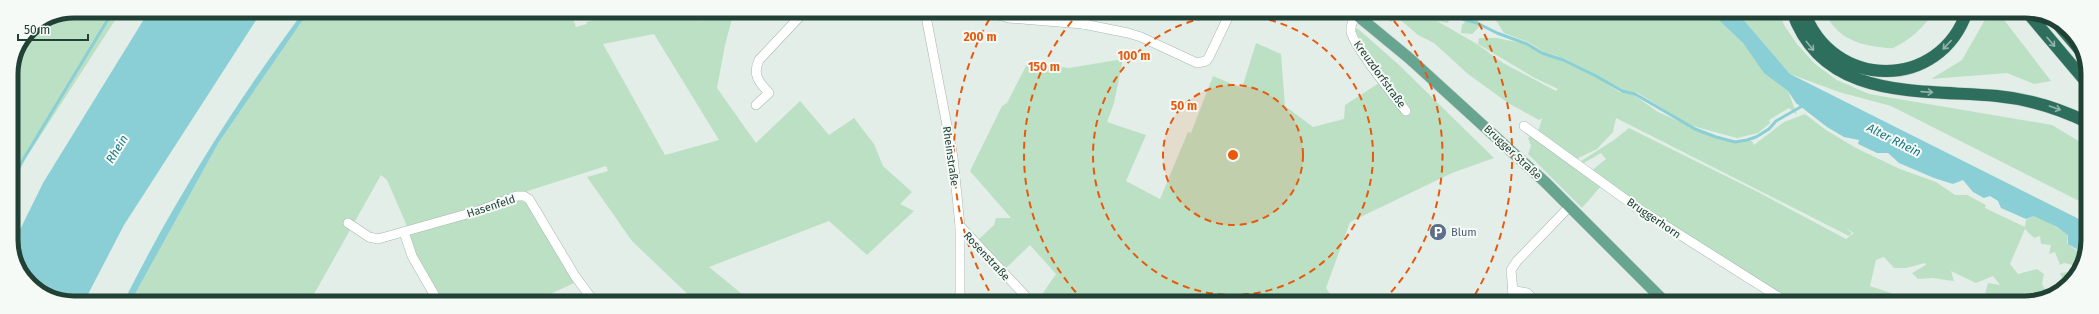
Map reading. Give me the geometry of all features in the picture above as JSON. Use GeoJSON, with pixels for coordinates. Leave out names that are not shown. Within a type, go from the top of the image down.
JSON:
{"type":"FeatureCollection","features":[{"type":"Feature","properties":{"kind":"highway"},"geometry":{"type":"LineString","coordinates":[[1795,18],[1800,31],[1814,50],[1833,67],[1855,78],[1874,85],[1906,90],[2018,99],[2052,107],[2081,119]]}},
{"type":"Feature","properties":{"kind":"highway"},"geometry":{"type":"LineString","coordinates":[[1808,18],[1817,37],[1835,55],[1861,68],[1885,72],[1911,68],[1938,54],[1956,34],[1964,18]]}},
{"type":"Feature","properties":{"kind":"highway"},"geometry":{"type":"LineString","coordinates":[[2032,18],[2081,76]]}},
{"type":"Feature","properties":{"kind":"main road","name":"Brugger Straße"},"geometry":{"type":"LineString","coordinates":[[1360,18],[1458,102],[1570,206],[1659,296]]}},
{"type":"Feature","properties":{"kind":"street"},"geometry":{"type":"LineString","coordinates":[[756,105],[768,93],[758,82],[756,75],[756,67],[759,60],[798,18]]}},
{"type":"Feature","properties":{"kind":"street","name":"Rheinstraße"},"geometry":{"type":"LineString","coordinates":[[926,18],[953,157],[960,226],[960,296]]}},
{"type":"Feature","properties":{"kind":"street"},"geometry":{"type":"LineString","coordinates":[[1009,18],[1082,24],[1141,37],[1198,63],[1206,61],[1228,18]]}},
{"type":"Feature","properties":{"kind":"street"},"geometry":{"type":"LineString","coordinates":[[1082,24],[1086,18]]}},
{"type":"Feature","properties":{"kind":"street","name":"Kreuzdorfstraße"},"geometry":{"type":"LineString","coordinates":[[1352,18],[1351,23],[1352,36],[1406,111]]}},
{"type":"Feature","properties":{"kind":"street","name":"Bruggerhorn"},"geometry":{"type":"LineString","coordinates":[[1524,126],[1636,207],[1777,296]]}},
{"type":"Feature","properties":{"kind":"street","name":"Hasenfeld"},"geometry":{"type":"LineString","coordinates":[[348,223],[369,238],[378,239],[481,210],[517,196],[524,196],[528,199],[575,276],[590,296]]}},
{"type":"Feature","properties":{"kind":"street"},"geometry":{"type":"LineString","coordinates":[[1513,296],[1512,270],[1517,262],[1570,206]]}},
{"type":"Feature","properties":{"kind":"street","name":"Rosenstraße"},"geometry":{"type":"LineString","coordinates":[[960,226],[1025,296]]}},
{"type":"Feature","properties":{"kind":"street"},"geometry":{"type":"LineString","coordinates":[[404,232],[412,256],[435,296]]}},
{"type":"Feature","properties":{"kind":"street"},"geometry":{"type":"LineString","coordinates":[[1512,290],[1527,293],[1530,296]]}},
{"type":"Feature","properties":{"kind":"green space"},"geometry":{"type":"Polygon","coordinates":[[[74,18],[116,18],[26,158],[18,174],[18,74],[22,52],[27,43],[34,34],[52,22],[74,18]]]}},
{"type":"Feature","properties":{"kind":"green space"},"geometry":{"type":"Polygon","coordinates":[[[304,18],[573,18],[576,27],[587,24],[586,22],[603,18],[700,18],[701,21],[709,18],[732,18],[725,45],[717,88],[756,143],[800,101],[829,135],[854,118],[874,144],[883,166],[912,192],[900,204],[914,211],[867,255],[829,221],[709,267],[744,296],[690,296],[632,241],[587,177],[608,171],[606,166],[471,209],[407,226],[387,180],[381,175],[313,296],[134,296],[219,142],[304,18]],[[654,34],[603,44],[665,155],[719,140],[654,34]]]}},
{"type":"Feature","properties":{"kind":"green space"},"geometry":{"type":"Polygon","coordinates":[[[1385,18],[1396,18],[1391,22],[1385,18]]]}},
{"type":"Feature","properties":{"kind":"green space"},"geometry":{"type":"Polygon","coordinates":[[[1398,18],[1450,18],[1448,23],[1437,21],[1477,44],[1503,63],[1556,91],[1558,89],[1533,77],[1478,44],[1479,38],[1497,38],[1521,43],[1597,77],[1619,92],[1634,95],[1658,112],[1706,133],[1732,141],[1752,141],[1754,145],[1784,122],[1805,114],[1826,130],[1856,148],[1900,169],[1936,182],[1955,195],[1967,195],[1986,205],[1985,208],[2025,227],[2026,220],[2035,215],[2068,234],[2067,243],[2080,253],[2079,255],[2075,265],[2064,263],[2060,265],[2055,252],[2049,254],[2051,245],[2041,244],[2040,236],[2034,238],[2025,229],[2010,264],[2018,274],[2037,269],[2044,274],[2042,284],[2046,292],[2036,295],[1989,296],[1985,294],[1988,283],[2000,285],[1993,276],[1976,283],[1951,271],[1954,281],[1932,278],[1918,279],[1912,273],[1926,265],[1925,263],[1906,268],[1894,268],[1884,257],[1876,260],[1870,286],[1891,293],[1893,296],[1786,296],[1638,204],[1591,171],[1606,159],[1601,153],[1582,164],[1581,161],[1614,140],[1629,128],[1756,191],[1846,239],[1854,233],[1845,228],[1852,233],[1849,236],[1616,118],[1613,132],[1597,149],[1570,162],[1602,185],[1582,208],[1528,154],[1531,146],[1528,138],[1539,129],[1542,118],[1539,120],[1508,103],[1468,74],[1434,43],[1418,35],[1398,18]]]}},
{"type":"Feature","properties":{"kind":"green space"},"geometry":{"type":"Polygon","coordinates":[[[1469,18],[1477,18],[1481,25],[1472,34],[1461,33],[1462,25],[1469,18]]]}},
{"type":"Feature","properties":{"kind":"green space"},"geometry":{"type":"Polygon","coordinates":[[[1494,18],[1716,18],[1743,43],[1765,73],[1788,91],[1797,115],[1789,108],[1769,120],[1770,123],[1758,133],[1737,138],[1689,125],[1638,93],[1623,90],[1557,56],[1544,52],[1528,42],[1504,33],[1494,18]]]}},
{"type":"Feature","properties":{"kind":"green space"},"geometry":{"type":"Polygon","coordinates":[[[1742,18],[1782,18],[1784,25],[1797,44],[1815,64],[1837,80],[1869,94],[2052,125],[2081,142],[2081,202],[1891,106],[1839,92],[1790,74],[1742,18]]]}},
{"type":"Feature","properties":{"kind":"green space"},"geometry":{"type":"Polygon","coordinates":[[[1929,18],[1911,37],[1893,48],[1869,46],[1853,41],[1840,32],[1828,19],[1929,18]]]}},
{"type":"Feature","properties":{"kind":"green space"},"geometry":{"type":"Polygon","coordinates":[[[1986,18],[2003,18],[2051,81],[2034,84],[2007,73],[1931,79],[1962,60],[1986,18]]]}},
{"type":"Feature","properties":{"kind":"green space"},"geometry":{"type":"Polygon","coordinates":[[[1357,28],[1398,64],[1494,158],[1452,173],[1350,222],[1326,288],[1331,296],[1041,296],[1056,274],[1030,245],[1004,270],[977,241],[994,225],[996,218],[1011,218],[970,171],[1002,106],[1007,103],[1028,62],[1069,68],[1123,59],[1114,103],[1107,122],[1146,135],[1126,181],[1160,199],[1188,132],[1191,133],[1213,76],[1242,88],[1256,43],[1281,54],[1285,106],[1313,127],[1344,119],[1345,105],[1379,83],[1407,115],[1411,113],[1371,60],[1355,30],[1357,28]]]}},
{"type":"Feature","properties":{"kind":"green space"},"geometry":{"type":"Polygon","coordinates":[[[518,199],[529,205],[574,283],[546,296],[438,296],[422,271],[409,235],[417,231],[518,199]]]}},
{"type":"Feature","properties":{"kind":"green space"},"geometry":{"type":"Polygon","coordinates":[[[2073,269],[2063,281],[2060,273],[2068,272],[2073,269]]]}},
{"type":"Feature","properties":{"kind":"water","name":"Rhein"},"geometry":{"type":"Polygon","coordinates":[[[145,18],[257,18],[124,225],[87,296],[66,296],[52,292],[43,287],[29,274],[22,262],[19,251],[18,234],[43,183],[145,18]]]}},
{"type":"Feature","properties":{"kind":"water"},"geometry":{"type":"Polygon","coordinates":[[[299,18],[304,18],[219,142],[134,296],[127,296],[163,227],[207,153],[230,116],[299,18]]]}},
{"type":"Feature","properties":{"kind":"water","name":"Alter Rhein"},"geometry":{"type":"Polygon","coordinates":[[[1716,18],[1742,18],[1790,74],[2081,220],[2080,251],[2068,244],[2068,235],[2057,227],[2034,216],[2026,219],[2001,208],[1998,201],[1990,196],[1984,198],[1973,192],[1963,180],[1953,184],[1934,178],[1899,163],[1888,153],[1877,153],[1858,144],[1859,140],[1844,137],[1827,127],[1796,103],[1788,91],[1764,73],[1743,43],[1716,18]]]}},
{"type":"Feature","properties":{"kind":"waterway"},"geometry":{"type":"LineString","coordinates":[[18,168],[109,18]]}},
{"type":"Feature","properties":{"kind":"waterway"},"geometry":{"type":"LineString","coordinates":[[1461,18],[1477,23],[1497,33],[1527,44],[1542,53],[1563,60],[1596,76],[1622,91],[1635,94],[1695,129],[1735,142],[1756,137],[1769,129],[1776,121],[1804,105]]}},
{"type":"Feature","properties":{"kind":"place","name":"Blum"},"geometry":{"type":"Point","coordinates":[1438,232]}}]}
